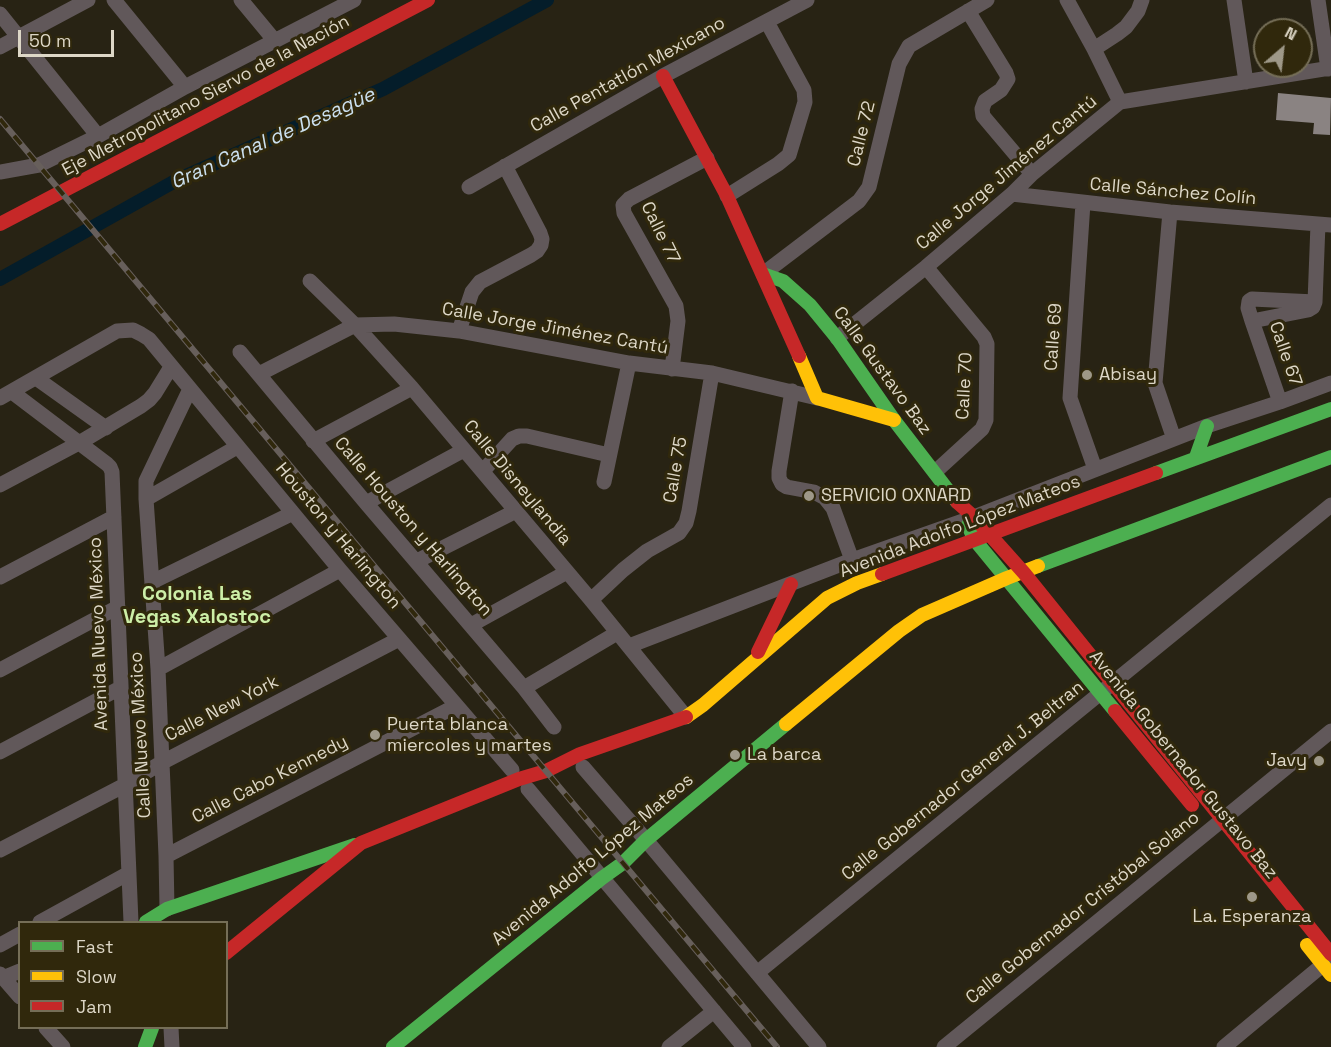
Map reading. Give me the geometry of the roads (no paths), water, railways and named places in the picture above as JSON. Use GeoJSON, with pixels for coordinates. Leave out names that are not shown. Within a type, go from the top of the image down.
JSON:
{"type":"FeatureCollection","features":[{"type":"Feature","properties":{"kind":"main road","name":"Eje Metropolitano Siervo de la Nación"},"geometry":{"type":"LineString","coordinates":[[0,224],[428,0]]}},
{"type":"Feature","properties":{"kind":"main road"},"geometry":{"type":"LineString","coordinates":[[663,76],[727,196],[817,398],[894,420]]}},
{"type":"Feature","properties":{"kind":"main road","name":"Calle Gustavo Baz"},"geometry":{"type":"LineString","coordinates":[[763,274],[783,281],[810,305],[837,338],[894,420],[969,518],[990,534],[1023,573]]}},
{"type":"Feature","properties":{"kind":"main road","name":"Avenida Adolfo López Mateos"},"geometry":{"type":"LineString","coordinates":[[228,951],[361,843],[519,779],[546,771],[580,754],[686,717],[827,598],[857,583],[1331,409]]}},
{"type":"Feature","properties":{"kind":"main road"},"geometry":{"type":"LineString","coordinates":[[1196,457],[1208,426]]}},
{"type":"Feature","properties":{"kind":"main road","name":"Avenida Adolfo López Mateos"},"geometry":{"type":"LineString","coordinates":[[393,1047],[623,863],[646,840],[899,631],[922,615],[1007,578],[1331,457]]}},
{"type":"Feature","properties":{"kind":"main road","name":"Calle Gustavo Baz"},"geometry":{"type":"LineString","coordinates":[[969,518],[974,539],[1007,578]]}},
{"type":"Feature","properties":{"kind":"main road","name":"Avenida Gobernador Gustavo Baz"},"geometry":{"type":"LineString","coordinates":[[1023,573],[1113,684],[1218,828]]}},
{"type":"Feature","properties":{"kind":"main road","name":"Avenida Gobernador Gustavo Baz"},"geometry":{"type":"LineString","coordinates":[[1007,578],[1101,694],[1218,828],[1329,963]]}},
{"type":"Feature","properties":{"kind":"main road"},"geometry":{"type":"LineString","coordinates":[[754,660],[791,584]]}},
{"type":"Feature","properties":{"kind":"main road"},"geometry":{"type":"LineString","coordinates":[[147,921],[167,909],[361,843]]}},
{"type":"Feature","properties":{"kind":"main road"},"geometry":{"type":"LineString","coordinates":[[1301,938],[1329,963]]}},
{"type":"Feature","properties":{"kind":"main road"},"geometry":{"type":"LineString","coordinates":[[138,1029],[139,1047]]}},
{"type":"Feature","properties":{"kind":"main road"},"geometry":{"type":"LineString","coordinates":[[145,1047],[152,1029]]}},
{"type":"Feature","properties":{"kind":"street"},"geometry":{"type":"LineString","coordinates":[[0,47],[88,0]]}},
{"type":"Feature","properties":{"kind":"street"},"geometry":{"type":"LineString","coordinates":[[114,0],[185,87]]}},
{"type":"Feature","properties":{"kind":"street"},"geometry":{"type":"LineString","coordinates":[[241,0],[275,41]]}},
{"type":"Feature","properties":{"kind":"street"},"geometry":{"type":"LineString","coordinates":[[0,172],[39,165],[354,0]]}},
{"type":"Feature","properties":{"kind":"street","name":"Calle Pentatlón Mexicano"},"geometry":{"type":"LineString","coordinates":[[469,187],[663,76],[807,0]]}},
{"type":"Feature","properties":{"kind":"street","name":"Calle 72"},"geometry":{"type":"LineString","coordinates":[[763,274],[859,201],[869,187],[899,64],[909,46],[987,0]]}},
{"type":"Feature","properties":{"kind":"street"},"geometry":{"type":"LineString","coordinates":[[1066,0],[1094,49],[1120,102]]}},
{"type":"Feature","properties":{"kind":"street"},"geometry":{"type":"LineString","coordinates":[[1094,49],[1126,27],[1138,11],[1142,0]]}},
{"type":"Feature","properties":{"kind":"street"},"geometry":{"type":"LineString","coordinates":[[1234,0],[1246,82]]}},
{"type":"Feature","properties":{"kind":"street"},"geometry":{"type":"LineString","coordinates":[[1318,0],[1329,68]]}},
{"type":"Feature","properties":{"kind":"street"},"geometry":{"type":"LineString","coordinates":[[968,11],[1008,80],[1001,90],[985,101],[982,109],[983,116],[1032,174]]}},
{"type":"Feature","properties":{"kind":"street"},"geometry":{"type":"LineString","coordinates":[[0,15],[98,136]]}},
{"type":"Feature","properties":{"kind":"street"},"geometry":{"type":"LineString","coordinates":[[727,196],[778,164],[789,154],[805,102],[804,90],[767,22]]}},
{"type":"Feature","properties":{"kind":"street","name":"Calle Jorge Jiménez Cantú"},"geometry":{"type":"LineString","coordinates":[[837,338],[926,267],[1012,194],[1032,174],[1120,102],[1329,68]]}},
{"type":"Feature","properties":{"kind":"street","name":"Calle 77"},"geometry":{"type":"LineString","coordinates":[[672,369],[678,321],[676,306],[624,213],[624,205],[629,199],[707,158]]}},
{"type":"Feature","properties":{"kind":"street"},"geometry":{"type":"LineString","coordinates":[[459,331],[472,292],[480,282],[531,255],[541,245],[540,233],[505,166]]}},
{"type":"Feature","properties":{"kind":"street","name":"Calle Sánchez Colín"},"geometry":{"type":"LineString","coordinates":[[1012,194],[1170,212],[1324,224]]}},
{"type":"Feature","properties":{"kind":"street","name":"Calle 69"},"geometry":{"type":"LineString","coordinates":[[1083,203],[1070,398],[1095,468]]}},
{"type":"Feature","properties":{"kind":"street"},"geometry":{"type":"LineString","coordinates":[[1170,212],[1155,383],[1174,439]]}},
{"type":"Feature","properties":{"kind":"street"},"geometry":{"type":"LineString","coordinates":[[1252,321],[1248,308],[1249,301],[1252,299],[1315,302],[1324,224]]}},
{"type":"Feature","properties":{"kind":"street","name":"Calle 70"},"geometry":{"type":"LineString","coordinates":[[926,267],[984,337],[987,344],[986,420],[982,429],[935,472]]}},
{"type":"Feature","properties":{"kind":"street","name":"Calle Disneylandia"},"geometry":{"type":"LineString","coordinates":[[310,281],[355,325],[412,388],[591,600],[686,717]]}},
{"type":"Feature","properties":{"kind":"street","name":"Calle 67"},"geometry":{"type":"LineString","coordinates":[[1280,402],[1252,321],[1308,310],[1315,302]]}},
{"type":"Feature","properties":{"kind":"street","name":"Calle Jorge Jiménez Cantú"},"geometry":{"type":"LineString","coordinates":[[355,325],[394,324],[459,331],[629,363],[712,374],[817,398]]}},
{"type":"Feature","properties":{"kind":"street"},"geometry":{"type":"LineString","coordinates":[[259,375],[355,325]]}},
{"type":"Feature","properties":{"kind":"street","name":"Houston y Harlington"},"geometry":{"type":"LineString","coordinates":[[36,378],[117,331],[133,330],[149,339],[340,570],[512,770]]}},
{"type":"Feature","properties":{"kind":"street","name":"Calle Houston y Harlington"},"geometry":{"type":"LineString","coordinates":[[240,352],[524,688],[554,727]]}},
{"type":"Feature","properties":{"kind":"street"},"geometry":{"type":"LineString","coordinates":[[604,483],[629,363]]}},
{"type":"Feature","properties":{"kind":"street"},"geometry":{"type":"LineString","coordinates":[[0,485],[106,428],[149,400],[171,367]]}},
{"type":"Feature","properties":{"kind":"street","name":"Calle 75"},"geometry":{"type":"LineString","coordinates":[[591,600],[646,551],[679,532],[686,524],[712,374]]}},
{"type":"Feature","properties":{"kind":"street"},"geometry":{"type":"LineString","coordinates":[[6,395],[36,378],[106,428]]}},
{"type":"Feature","properties":{"kind":"street"},"geometry":{"type":"LineString","coordinates":[[629,646],[1095,468],[1331,382]]}},
{"type":"Feature","properties":{"kind":"street"},"geometry":{"type":"LineString","coordinates":[[314,441],[412,388]]}},
{"type":"Feature","properties":{"kind":"street","name":"Calle Nuevo México"},"geometry":{"type":"LineString","coordinates":[[167,909],[158,669],[146,481],[190,389]]}},
{"type":"Feature","properties":{"kind":"street"},"geometry":{"type":"LineString","coordinates":[[792,392],[779,478],[787,487],[813,492],[825,498],[833,508],[852,560]]}},
{"type":"Feature","properties":{"kind":"street","name":"Avenida Nuevo México"},"geometry":{"type":"LineString","coordinates":[[6,395],[79,443],[110,467],[131,921]]}},
{"type":"Feature","properties":{"kind":"street"},"geometry":{"type":"LineString","coordinates":[[483,471],[512,440],[519,436],[609,455]]}},
{"type":"Feature","properties":{"kind":"street"},"geometry":{"type":"LineString","coordinates":[[146,499],[237,447]]}},
{"type":"Feature","properties":{"kind":"street"},"geometry":{"type":"LineString","coordinates":[[366,503],[464,450]]}},
{"type":"Feature","properties":{"kind":"street","name":"Calle Gobernador General J. Beltran"},"geometry":{"type":"LineString","coordinates":[[757,973],[1331,505]]}},
{"type":"Feature","properties":{"kind":"street"},"geometry":{"type":"LineString","coordinates":[[417,561],[516,511]]}},
{"type":"Feature","properties":{"kind":"street"},"geometry":{"type":"LineString","coordinates":[[152,582],[293,513]]}},
{"type":"Feature","properties":{"kind":"street"},"geometry":{"type":"LineString","coordinates":[[0,577],[114,517]]}},
{"type":"Feature","properties":{"kind":"street"},"geometry":{"type":"LineString","coordinates":[[903,542],[911,563]]}},
{"type":"Feature","properties":{"kind":"street"},"geometry":{"type":"LineString","coordinates":[[158,669],[340,570]]}},
{"type":"Feature","properties":{"kind":"street"},"geometry":{"type":"LineString","coordinates":[[471,625],[567,572]]}},
{"type":"Feature","properties":{"kind":"street"},"geometry":{"type":"LineString","coordinates":[[0,670],[118,607]]}},
{"type":"Feature","properties":{"kind":"street"},"geometry":{"type":"LineString","coordinates":[[524,688],[617,633]]}},
{"type":"Feature","properties":{"kind":"street","name":"Calle New York"},"geometry":{"type":"LineString","coordinates":[[0,850],[399,639]]}},
{"type":"Feature","properties":{"kind":"street"},"geometry":{"type":"LineString","coordinates":[[0,752],[120,688]]}},
{"type":"Feature","properties":{"kind":"street","name":"Calle Cabo Kennedy"},"geometry":{"type":"LineString","coordinates":[[166,856],[456,706]]}},
{"type":"Feature","properties":{"kind":"street","name":"Calle Gobernador Cristóbal Solano"},"geometry":{"type":"LineString","coordinates":[[944,1047],[1218,828],[1331,731]]}},
{"type":"Feature","properties":{"kind":"street"},"geometry":{"type":"LineString","coordinates":[[583,767],[819,1047]]}},
{"type":"Feature","properties":{"kind":"street"},"geometry":{"type":"LineString","coordinates":[[528,789],[744,1047]]}},
{"type":"Feature","properties":{"kind":"street"},"geometry":{"type":"LineString","coordinates":[[42,921],[129,873]]}},
{"type":"Feature","properties":{"kind":"street"},"geometry":{"type":"LineString","coordinates":[[0,945],[18,935]]}},
{"type":"Feature","properties":{"kind":"street"},"geometry":{"type":"LineString","coordinates":[[1224,1047],[1329,963]]}},
{"type":"Feature","properties":{"kind":"street"},"geometry":{"type":"LineString","coordinates":[[18,972],[2,976],[18,995]]}},
{"type":"Feature","properties":{"kind":"street"},"geometry":{"type":"LineString","coordinates":[[669,1047],[714,1011]]}},
{"type":"Feature","properties":{"kind":"street"},"geometry":{"type":"LineString","coordinates":[[47,1029],[63,1047]]}},
{"type":"Feature","properties":{"kind":"street"},"geometry":{"type":"LineString","coordinates":[[171,1029],[172,1047]]}},
{"type":"Feature","properties":{"kind":"waterway","name":"Gran Canal de Desagüe"},"geometry":{"type":"LineString","coordinates":[[0,279],[177,180],[383,89],[547,0]]}},
{"type":"Feature","properties":{"kind":"railway"},"geometry":{"type":"LineString","coordinates":[[0,119],[777,1047]]}},
{"type":"Feature","properties":{"kind":"place","name":"Abisay"},"geometry":{"type":"Point","coordinates":[1087,375]}},
{"type":"Feature","properties":{"kind":"place","name":"SERVICIO OXNARD"},"geometry":{"type":"Point","coordinates":[809,496]}},
{"type":"Feature","properties":{"kind":"place","name":"Puerta blanca miercoles y martes"},"geometry":{"type":"Point","coordinates":[375,735]}},
{"type":"Feature","properties":{"kind":"place","name":"La barca"},"geometry":{"type":"Point","coordinates":[735,755]}},
{"type":"Feature","properties":{"kind":"place","name":"Javy"},"geometry":{"type":"Point","coordinates":[1319,761]}},
{"type":"Feature","properties":{"kind":"place","name":"La. Esperanza"},"geometry":{"type":"Point","coordinates":[1252,897]}},
{"type":"Feature","properties":{"kind":"district","name":"Colonia Las Vegas Xalostoc"},"geometry":{"type":"Point","coordinates":[197,606]}}]}
